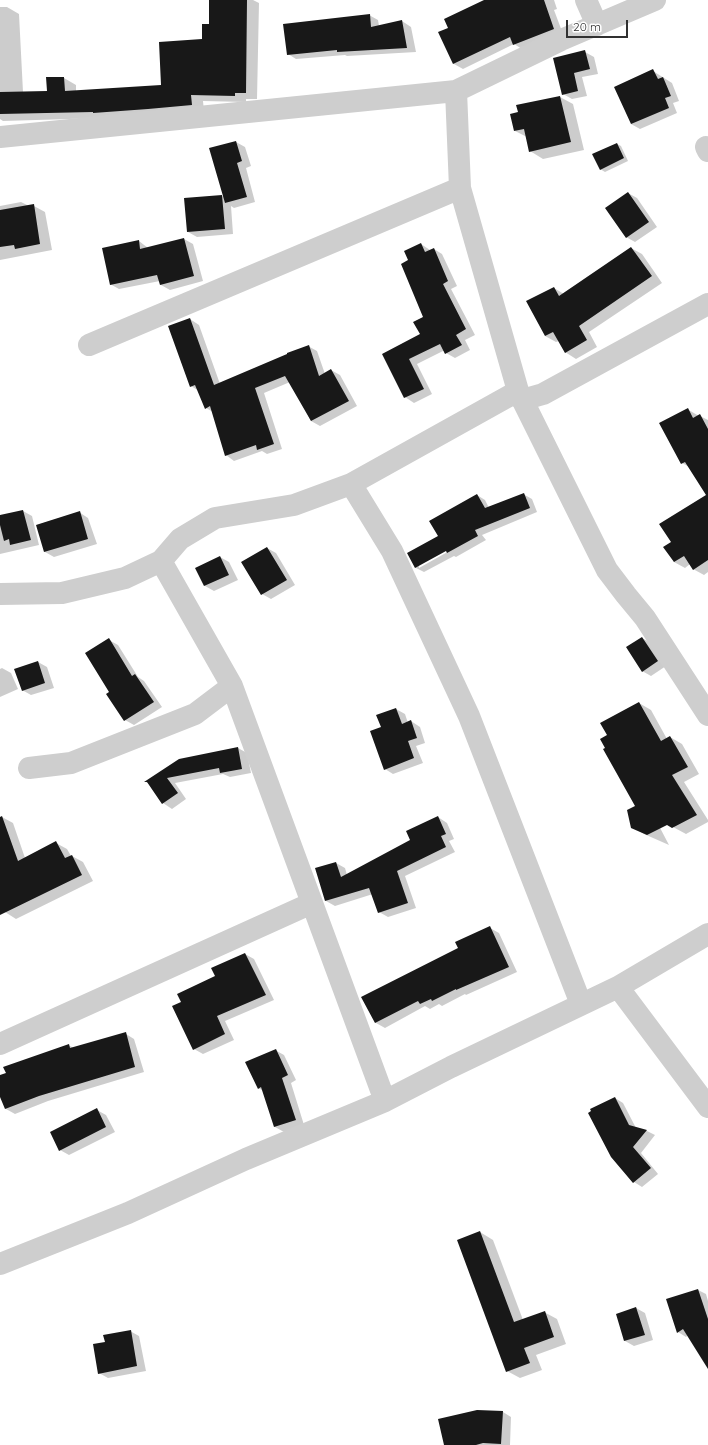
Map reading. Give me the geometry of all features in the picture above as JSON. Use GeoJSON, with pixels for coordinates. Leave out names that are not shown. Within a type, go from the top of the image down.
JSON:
{"type":"FeatureCollection","features":[{"type":"Feature","properties":{"kind":"street"},"geometry":{"type":"LineString","coordinates":[[586,0],[597,25]]}},
{"type":"Feature","properties":{"kind":"street"},"geometry":{"type":"LineString","coordinates":[[0,137],[456,91],[561,40],[655,0]]}},
{"type":"Feature","properties":{"kind":"street"},"geometry":{"type":"LineString","coordinates":[[456,91],[460,188],[520,396],[607,570],[645,618],[708,715]]}},
{"type":"Feature","properties":{"kind":"street"},"geometry":{"type":"LineString","coordinates":[[89,345],[460,188]]}},
{"type":"Feature","properties":{"kind":"street"},"geometry":{"type":"LineString","coordinates":[[0,594],[62,593],[125,578],[161,561],[180,539],[215,518],[294,505],[351,484],[520,396],[543,394],[708,304]]}},
{"type":"Feature","properties":{"kind":"street"},"geometry":{"type":"LineString","coordinates":[[351,484],[392,551],[469,716],[581,1004]]}},
{"type":"Feature","properties":{"kind":"street"},"geometry":{"type":"LineString","coordinates":[[161,561],[232,686],[385,1101]]}},
{"type":"Feature","properties":{"kind":"street"},"geometry":{"type":"LineString","coordinates":[[29,768],[71,763],[195,714],[232,686]]}},
{"type":"Feature","properties":{"kind":"street"},"geometry":{"type":"LineString","coordinates":[[0,1044],[312,903]]}},
{"type":"Feature","properties":{"kind":"street"},"geometry":{"type":"LineString","coordinates":[[0,1264],[128,1213],[246,1159],[385,1101],[618,986],[708,934]]}},
{"type":"Feature","properties":{"kind":"street"},"geometry":{"type":"LineString","coordinates":[[618,986],[708,1107]]}},
{"type":"Feature","properties":{"kind":"building"},"geometry":{"type":"Polygon","coordinates":[[[209,0],[247,0],[246,93],[235,93],[235,96],[191,95],[192,105],[148,109],[93,113],[0,114],[0,92],[47,91],[46,77],[64,77],[65,91],[161,85],[159,42],[202,39],[202,24],[209,24],[209,0]]]}},
{"type":"Feature","properties":{"kind":"building"},"geometry":{"type":"Polygon","coordinates":[[[484,0],[544,0],[554,29],[513,45],[510,37],[453,64],[438,32],[448,28],[444,19],[484,0]]]}},
{"type":"Feature","properties":{"kind":"building"},"geometry":{"type":"Polygon","coordinates":[[[370,14],[371,27],[402,20],[407,48],[337,52],[337,50],[287,55],[283,24],[370,14]]]}},
{"type":"Feature","properties":{"kind":"building"},"geometry":{"type":"Polygon","coordinates":[[[585,50],[590,69],[574,73],[578,91],[562,95],[553,58],[585,50]]]}},
{"type":"Feature","properties":{"kind":"building"},"geometry":{"type":"Polygon","coordinates":[[[653,69],[658,79],[663,77],[671,96],[665,98],[669,108],[631,124],[614,87],[653,69]]]}},
{"type":"Feature","properties":{"kind":"building"},"geometry":{"type":"Polygon","coordinates":[[[560,96],[571,142],[529,152],[524,129],[514,131],[510,114],[518,112],[516,105],[560,96]]]}},
{"type":"Feature","properties":{"kind":"building"},"geometry":{"type":"Polygon","coordinates":[[[236,141],[242,161],[237,163],[247,197],[225,203],[209,148],[236,141]]]}},
{"type":"Feature","properties":{"kind":"building"},"geometry":{"type":"Polygon","coordinates":[[[617,143],[624,158],[600,170],[592,154],[617,143]]]}},
{"type":"Feature","properties":{"kind":"building"},"geometry":{"type":"Polygon","coordinates":[[[628,192],[649,222],[626,238],[605,208],[628,192]]]}},
{"type":"Feature","properties":{"kind":"building"},"geometry":{"type":"Polygon","coordinates":[[[222,195],[225,229],[187,232],[184,198],[222,195]]]}},
{"type":"Feature","properties":{"kind":"building"},"geometry":{"type":"Polygon","coordinates":[[[34,204],[40,244],[15,249],[14,245],[0,247],[0,210],[34,204]]]}},
{"type":"Feature","properties":{"kind":"building"},"geometry":{"type":"Polygon","coordinates":[[[184,238],[194,276],[160,285],[157,275],[110,285],[102,248],[139,240],[140,249],[184,238]]]}},
{"type":"Feature","properties":{"kind":"building"},"geometry":{"type":"Polygon","coordinates":[[[421,243],[425,252],[434,248],[448,281],[443,284],[466,329],[456,335],[462,345],[445,354],[440,344],[409,359],[424,389],[404,398],[382,354],[420,334],[413,322],[423,317],[401,264],[408,260],[404,251],[421,243]]]}},
{"type":"Feature","properties":{"kind":"building"},"geometry":{"type":"Polygon","coordinates":[[[631,247],[652,276],[579,326],[587,340],[565,353],[553,332],[545,336],[526,301],[554,287],[559,296],[631,247]]]}},
{"type":"Feature","properties":{"kind":"building"},"geometry":{"type":"Polygon","coordinates":[[[190,318],[214,385],[309,345],[319,376],[331,369],[349,401],[311,421],[285,376],[255,388],[274,444],[257,450],[256,445],[225,456],[210,406],[205,409],[195,385],[190,387],[168,326],[190,318]]]}},
{"type":"Feature","properties":{"kind":"building"},"geometry":{"type":"Polygon","coordinates":[[[688,408],[693,418],[700,414],[708,429],[708,560],[693,570],[684,556],[674,562],[663,547],[671,542],[659,524],[706,495],[685,462],[681,464],[659,423],[688,408]]]}},
{"type":"Feature","properties":{"kind":"building"},"geometry":{"type":"Polygon","coordinates":[[[524,493],[530,508],[475,530],[478,536],[415,568],[407,553],[438,536],[429,521],[477,494],[485,508],[524,493]]]}},
{"type":"Feature","properties":{"kind":"building"},"geometry":{"type":"Polygon","coordinates":[[[23,510],[31,540],[10,545],[9,539],[4,541],[0,525],[0,515],[23,510]]]}},
{"type":"Feature","properties":{"kind":"building"},"geometry":{"type":"Polygon","coordinates":[[[80,511],[88,539],[44,552],[36,525],[80,511]]]}},
{"type":"Feature","properties":{"kind":"building"},"geometry":{"type":"Polygon","coordinates":[[[267,547],[287,580],[261,595],[241,562],[267,547]]]}},
{"type":"Feature","properties":{"kind":"building"},"geometry":{"type":"Polygon","coordinates":[[[220,556],[229,575],[204,586],[195,568],[220,556]]]}},
{"type":"Feature","properties":{"kind":"building"},"geometry":{"type":"Polygon","coordinates":[[[642,637],[658,661],[642,672],[626,647],[642,637]]]}},
{"type":"Feature","properties":{"kind":"building"},"geometry":{"type":"Polygon","coordinates":[[[109,638],[132,676],[135,674],[154,702],[124,721],[106,694],[109,692],[85,653],[109,638]]]}},
{"type":"Feature","properties":{"kind":"building"},"geometry":{"type":"Polygon","coordinates":[[[38,661],[45,683],[22,691],[14,669],[38,661]]]}},
{"type":"Feature","properties":{"kind":"building"},"geometry":{"type":"Polygon","coordinates":[[[639,702],[661,741],[670,736],[688,767],[672,775],[697,815],[672,828],[667,825],[647,835],[631,828],[627,810],[635,806],[603,749],[605,748],[600,739],[607,735],[600,723],[639,702]]]}},
{"type":"Feature","properties":{"kind":"building"},"geometry":{"type":"Polygon","coordinates":[[[396,708],[402,724],[411,720],[417,738],[408,741],[414,758],[384,770],[370,731],[381,727],[376,715],[396,708]]]}},
{"type":"Feature","properties":{"kind":"building"},"geometry":{"type":"Polygon","coordinates":[[[238,747],[242,769],[220,773],[219,768],[167,778],[178,793],[162,804],[147,782],[144,782],[179,759],[238,747]]]}},
{"type":"Feature","properties":{"kind":"building"},"geometry":{"type":"Polygon","coordinates":[[[2,816],[18,861],[56,841],[65,858],[72,855],[82,875],[0,915],[0,817],[2,816]]]}},
{"type":"Feature","properties":{"kind":"building"},"geometry":{"type":"Polygon","coordinates":[[[438,816],[446,834],[441,836],[446,847],[397,871],[408,903],[378,913],[369,888],[325,901],[315,868],[336,862],[341,877],[410,840],[406,831],[438,816]]]}},
{"type":"Feature","properties":{"kind":"building"},"geometry":{"type":"Polygon","coordinates":[[[490,926],[509,967],[456,989],[432,1001],[431,999],[420,1004],[418,1001],[375,1023],[361,997],[458,948],[455,942],[490,926]]]}},
{"type":"Feature","properties":{"kind":"building"},"geometry":{"type":"Polygon","coordinates":[[[245,953],[266,995],[217,1016],[225,1034],[193,1050],[172,1006],[181,1002],[177,994],[215,976],[211,968],[245,953]]]}},
{"type":"Feature","properties":{"kind":"building"},"geometry":{"type":"Polygon","coordinates":[[[126,1032],[135,1067],[39,1096],[5,1109],[0,1097],[0,1075],[6,1073],[3,1067],[69,1044],[70,1048],[126,1032]]]}},
{"type":"Feature","properties":{"kind":"building"},"geometry":{"type":"Polygon","coordinates":[[[276,1049],[288,1075],[282,1078],[296,1120],[274,1127],[261,1087],[258,1089],[245,1062],[276,1049]]]}},
{"type":"Feature","properties":{"kind":"building"},"geometry":{"type":"Polygon","coordinates":[[[615,1097],[629,1125],[647,1130],[633,1147],[651,1168],[633,1183],[611,1157],[588,1113],[591,1111],[590,1109],[615,1097]]]}},
{"type":"Feature","properties":{"kind":"building"},"geometry":{"type":"Polygon","coordinates":[[[97,1108],[106,1127],[59,1151],[50,1132],[97,1108]]]}},
{"type":"Feature","properties":{"kind":"building"},"geometry":{"type":"Polygon","coordinates":[[[480,1231],[514,1322],[545,1311],[554,1337],[524,1348],[530,1363],[506,1372],[457,1240],[480,1231]]]}},
{"type":"Feature","properties":{"kind":"building"},"geometry":{"type":"Polygon","coordinates":[[[698,1289],[708,1319],[708,1369],[683,1329],[677,1333],[666,1299],[698,1289]]]}},
{"type":"Feature","properties":{"kind":"building"},"geometry":{"type":"Polygon","coordinates":[[[636,1307],[645,1335],[624,1341],[616,1314],[636,1307]]]}},
{"type":"Feature","properties":{"kind":"building"},"geometry":{"type":"Polygon","coordinates":[[[131,1330],[137,1366],[98,1374],[93,1344],[105,1342],[103,1335],[131,1330]]]}},
{"type":"Feature","properties":{"kind":"building"},"geometry":{"type":"Polygon","coordinates":[[[477,1410],[503,1411],[501,1444],[483,1443],[476,1445],[444,1445],[438,1419],[477,1410]]]}}]}
